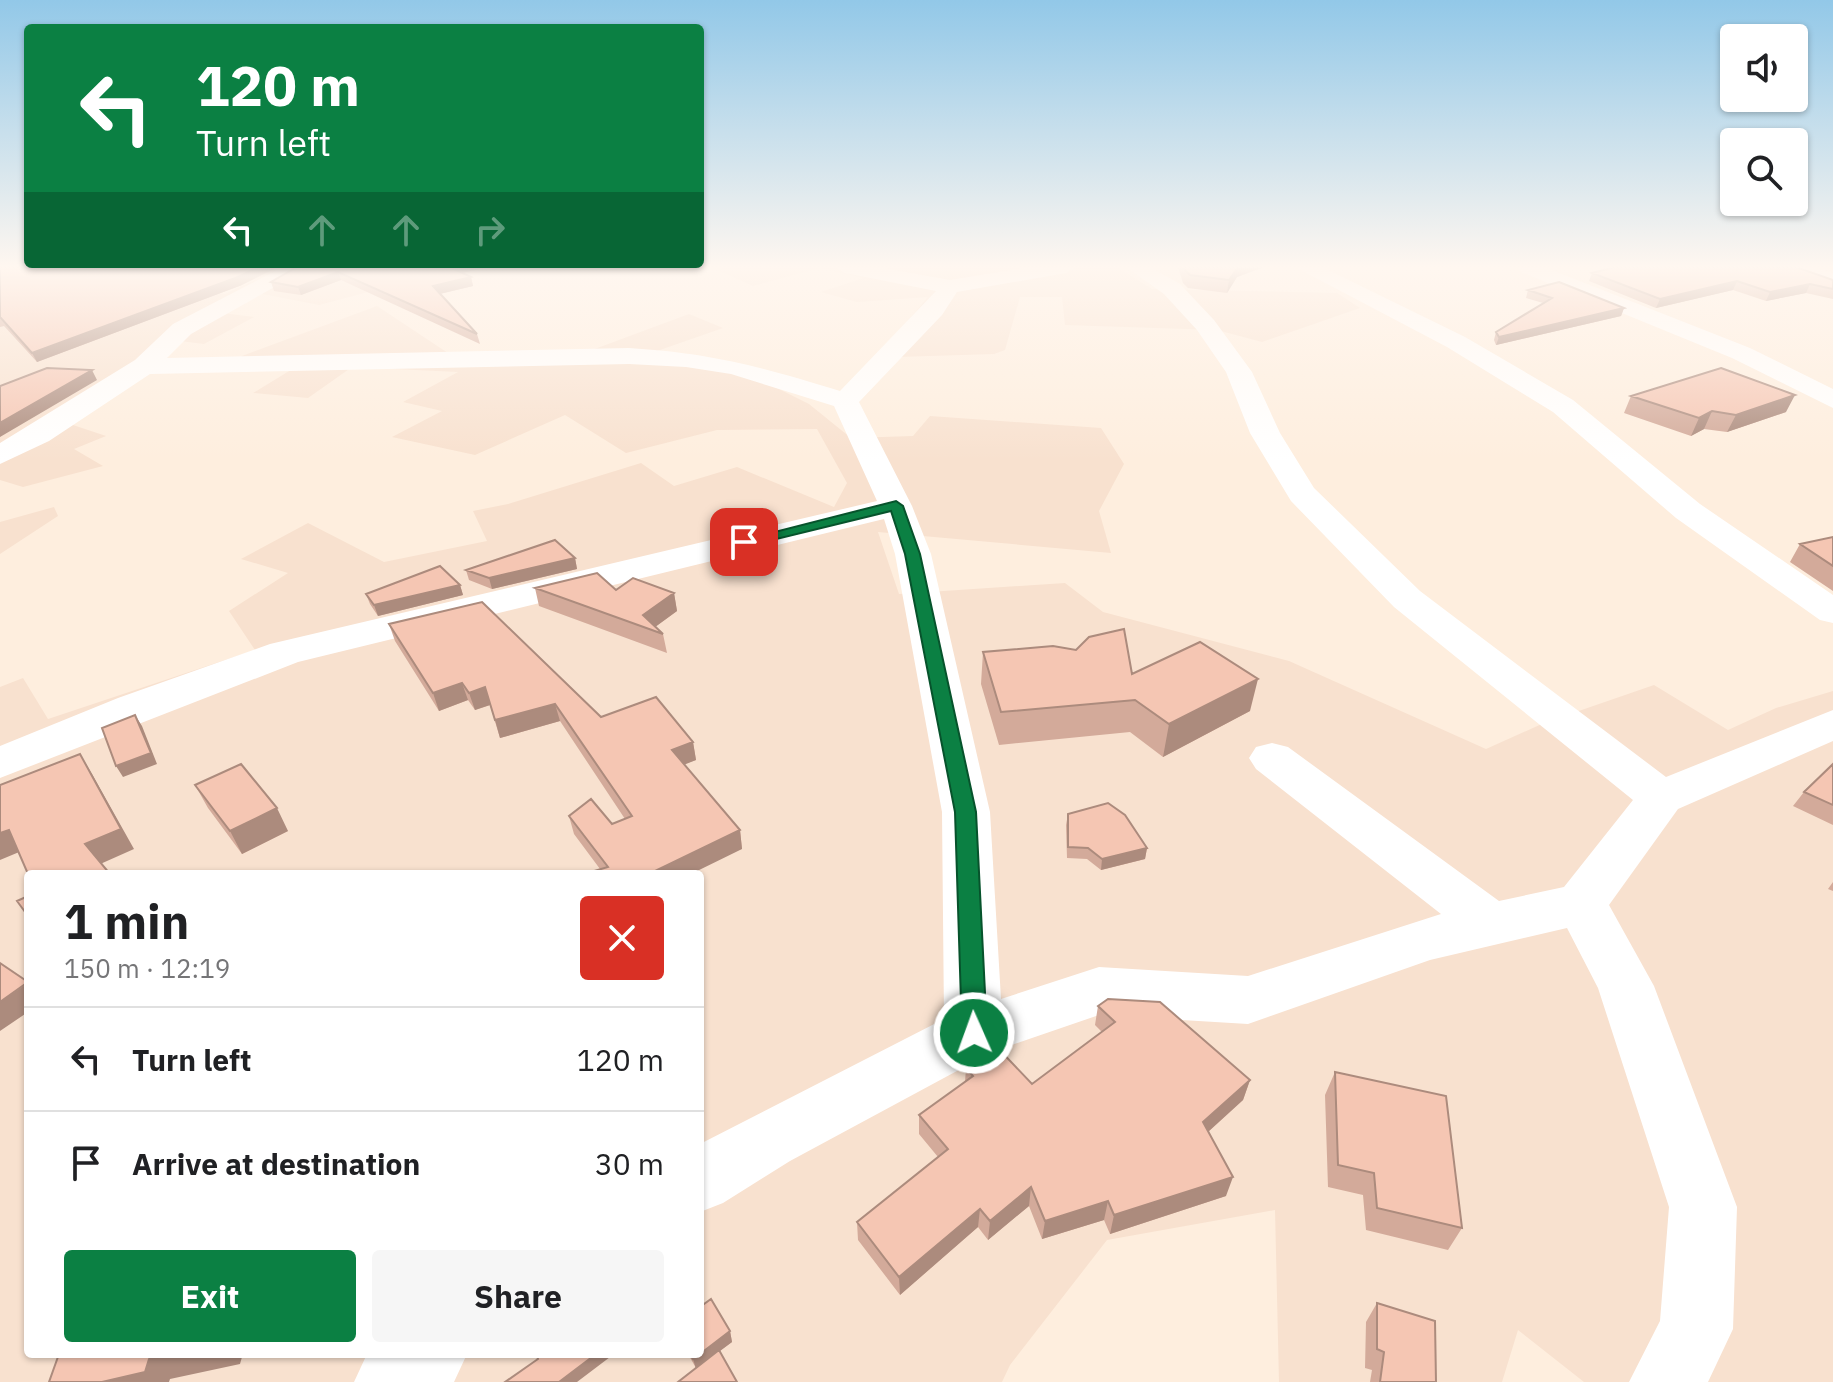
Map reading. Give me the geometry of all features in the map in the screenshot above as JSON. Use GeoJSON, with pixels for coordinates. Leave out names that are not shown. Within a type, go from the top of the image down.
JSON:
{"type":"FeatureCollection","features":[{"type":"Feature","properties":{"kind":"street"},"geometry":{"type":"LineString","coordinates":[[0,455],[39,435],[144,366],[179,331]]}},
{"type":"Feature","properties":{"kind":"street"},"geometry":{"type":"LineString","coordinates":[[845,401],[913,331]]}},
{"type":"Feature","properties":{"kind":"street"},"geometry":{"type":"LineString","coordinates":[[1211,331],[1239,372],[1265,433],[1302,494],[1396,589],[1661,797]]}},
{"type":"Feature","properties":{"kind":"street"},"geometry":{"type":"LineString","coordinates":[[1435,331],[1563,406],[1688,511],[1833,612]]}},
{"type":"Feature","properties":{"kind":"street"},"geometry":{"type":"LineString","coordinates":[[1687,331],[1741,353],[1833,400]]}},
{"type":"Feature","properties":{"kind":"street"},"geometry":{"type":"LineString","coordinates":[[144,366],[629,356],[686,359],[735,367],[845,401],[896,506],[913,554],[966,812],[974,1033]]}},
{"type":"Feature","properties":{"kind":"street"},"geometry":{"type":"LineString","coordinates":[[0,763],[133,708],[284,653],[896,506]]}},
{"type":"Feature","properties":{"kind":"street"},"geometry":{"type":"LineString","coordinates":[[704,1178],[767,1140],[974,1033],[1099,991],[1248,1000],[1426,939],[1581,904],[1661,797],[1833,724]]}},
{"type":"Feature","properties":{"kind":"street"},"geometry":{"type":"LineString","coordinates":[[1272,758],[1491,924]]}},
{"type":"Feature","properties":{"kind":"street"},"geometry":{"type":"LineString","coordinates":[[1581,904],[1626,986],[1703,1207],[1696,1329],[1667,1382]]}},
{"type":"Feature","properties":{"kind":"street"},"geometry":{"type":"LineString","coordinates":[[392,1382],[425,1358]]}},
{"type":"Feature","properties":{"kind":"shaded area"},"geometry":{"type":"Polygon","coordinates":[[[0,331],[227,331],[204,344],[180,341],[70,424],[106,436],[74,449],[103,466],[23,487],[0,480],[0,331]]]}},
{"type":"Feature","properties":{"kind":"shaded area"},"geometry":{"type":"Polygon","coordinates":[[[308,331],[415,331],[460,361],[565,360],[642,331],[713,331],[637,358],[751,375],[809,404],[851,438],[913,436],[930,416],[1101,428],[1124,464],[1099,511],[1111,553],[878,532],[899,594],[1065,583],[1103,612],[1289,661],[1486,749],[1544,723],[1654,685],[1728,730],[1776,708],[1833,691],[1833,1382],[1584,1382],[1518,1330],[1502,1382],[1279,1382],[1275,1210],[1107,1240],[1010,1365],[1002,1382],[0,1382],[0,687],[23,678],[48,719],[255,650],[229,611],[288,573],[241,559],[308,523],[384,562],[487,541],[473,511],[508,504],[641,463],[674,486],[737,467],[834,507],[847,483],[817,429],[717,430],[626,453],[565,415],[475,455],[392,437],[442,411],[403,402],[458,372],[352,367],[308,398],[253,393],[294,368],[229,370],[242,356],[308,331]]]}},
{"type":"Feature","properties":{"kind":"shaded area"},"geometry":{"type":"Polygon","coordinates":[[[899,331],[1010,331],[1005,350],[994,354],[879,355],[899,331]]]}},
{"type":"Feature","properties":{"kind":"shaded area"},"geometry":{"type":"Polygon","coordinates":[[[1223,331],[1292,331],[1262,342],[1223,331]]]}},
{"type":"Feature","properties":{"kind":"shaded area"},"geometry":{"type":"Polygon","coordinates":[[[54,507],[58,516],[0,554],[0,522],[54,507]]]}},
{"type":"Feature","properties":{"kind":"building"},"geometry":{"type":"Polygon","coordinates":[[[13,331],[90,331],[32,353],[13,331]]]}},
{"type":"Feature","properties":{"kind":"building"},"geometry":{"type":"Polygon","coordinates":[[[1497,331],[1523,331],[1499,337],[1497,331]]]}},
{"type":"Feature","properties":{"kind":"building"},"geometry":{"type":"Polygon","coordinates":[[[47,368],[92,370],[0,423],[0,386],[47,368]]]}},
{"type":"Feature","properties":{"kind":"building"},"geometry":{"type":"Polygon","coordinates":[[[1721,368],[1795,395],[1736,415],[1712,411],[1699,418],[1631,396],[1721,368]]]}},
{"type":"Feature","properties":{"kind":"building"},"geometry":{"type":"Polygon","coordinates":[[[1833,537],[1833,566],[1800,544],[1833,537]]]}},
{"type":"Feature","properties":{"kind":"building"},"geometry":{"type":"Polygon","coordinates":[[[555,540],[575,558],[489,578],[466,570],[555,540]]]}},
{"type":"Feature","properties":{"kind":"building"},"geometry":{"type":"Polygon","coordinates":[[[440,566],[460,585],[374,605],[366,594],[440,566]]]}},
{"type":"Feature","properties":{"kind":"building"},"geometry":{"type":"Polygon","coordinates":[[[597,573],[616,590],[633,578],[674,593],[643,615],[663,634],[535,588],[597,573]]]}},
{"type":"Feature","properties":{"kind":"building"},"geometry":{"type":"Polygon","coordinates":[[[482,602],[601,717],[656,697],[693,742],[672,750],[740,830],[657,870],[598,870],[608,867],[569,816],[591,799],[612,824],[632,816],[555,704],[495,720],[485,687],[469,693],[462,683],[433,693],[389,624],[482,602]]]}},
{"type":"Feature","properties":{"kind":"building"},"geometry":{"type":"Polygon","coordinates":[[[1124,629],[1132,674],[1200,642],[1258,679],[1169,724],[1135,700],[1001,712],[983,652],[1053,646],[1076,650],[1089,637],[1124,629]]]}},
{"type":"Feature","properties":{"kind":"building"},"geometry":{"type":"Polygon","coordinates":[[[135,715],[151,753],[116,766],[102,728],[135,715]]]}},
{"type":"Feature","properties":{"kind":"building"},"geometry":{"type":"Polygon","coordinates":[[[80,754],[121,829],[85,844],[107,870],[26,870],[9,830],[0,833],[0,785],[80,754]]]}},
{"type":"Feature","properties":{"kind":"building"},"geometry":{"type":"Polygon","coordinates":[[[241,764],[277,808],[230,831],[195,785],[241,764]]]}},
{"type":"Feature","properties":{"kind":"building"},"geometry":{"type":"Polygon","coordinates":[[[1833,764],[1833,805],[1804,792],[1833,764]]]}},
{"type":"Feature","properties":{"kind":"building"},"geometry":{"type":"Polygon","coordinates":[[[1108,803],[1125,815],[1147,848],[1102,859],[1088,848],[1068,847],[1068,814],[1108,803]]]}},
{"type":"Feature","properties":{"kind":"building"},"geometry":{"type":"Polygon","coordinates":[[[24,898],[24,911],[17,901],[24,898]]]}},
{"type":"Feature","properties":{"kind":"building"},"geometry":{"type":"Polygon","coordinates":[[[0,963],[24,979],[24,985],[0,1002],[0,963]]]}},
{"type":"Feature","properties":{"kind":"building"},"geometry":{"type":"Polygon","coordinates":[[[1108,999],[1160,1002],[1250,1080],[1203,1122],[1233,1177],[1114,1215],[1108,1201],[1045,1221],[1031,1187],[990,1221],[980,1209],[899,1277],[857,1222],[948,1149],[919,1115],[973,1076],[966,1068],[996,1046],[1032,1084],[1115,1022],[1098,1006],[1108,999]]]}},
{"type":"Feature","properties":{"kind":"building"},"geometry":{"type":"Polygon","coordinates":[[[1335,1072],[1446,1096],[1462,1228],[1377,1208],[1374,1173],[1338,1165],[1335,1072]]]}},
{"type":"Feature","properties":{"kind":"building"},"geometry":{"type":"Polygon","coordinates":[[[711,1299],[730,1331],[704,1351],[704,1304],[711,1299]]]}},
{"type":"Feature","properties":{"kind":"building"},"geometry":{"type":"Polygon","coordinates":[[[1377,1303],[1435,1321],[1436,1382],[1380,1382],[1384,1352],[1377,1349],[1377,1303]]]}},
{"type":"Feature","properties":{"kind":"building"},"geometry":{"type":"Polygon","coordinates":[[[719,1350],[737,1382],[678,1382],[719,1350]]]}},
{"type":"Feature","properties":{"kind":"building"},"geometry":{"type":"Polygon","coordinates":[[[58,1358],[154,1358],[149,1359],[145,1372],[102,1382],[49,1382],[58,1358]]]}},
{"type":"Feature","properties":{"kind":"building"},"geometry":{"type":"Polygon","coordinates":[[[591,1358],[559,1382],[505,1382],[538,1359],[591,1358]]]}},
{"type":"Feature","properties":{"kind":"route"},"geometry":{"type":"LineString","coordinates":[[744,542],[896,506],[913,554],[966,812],[974,1033]]}}]}
